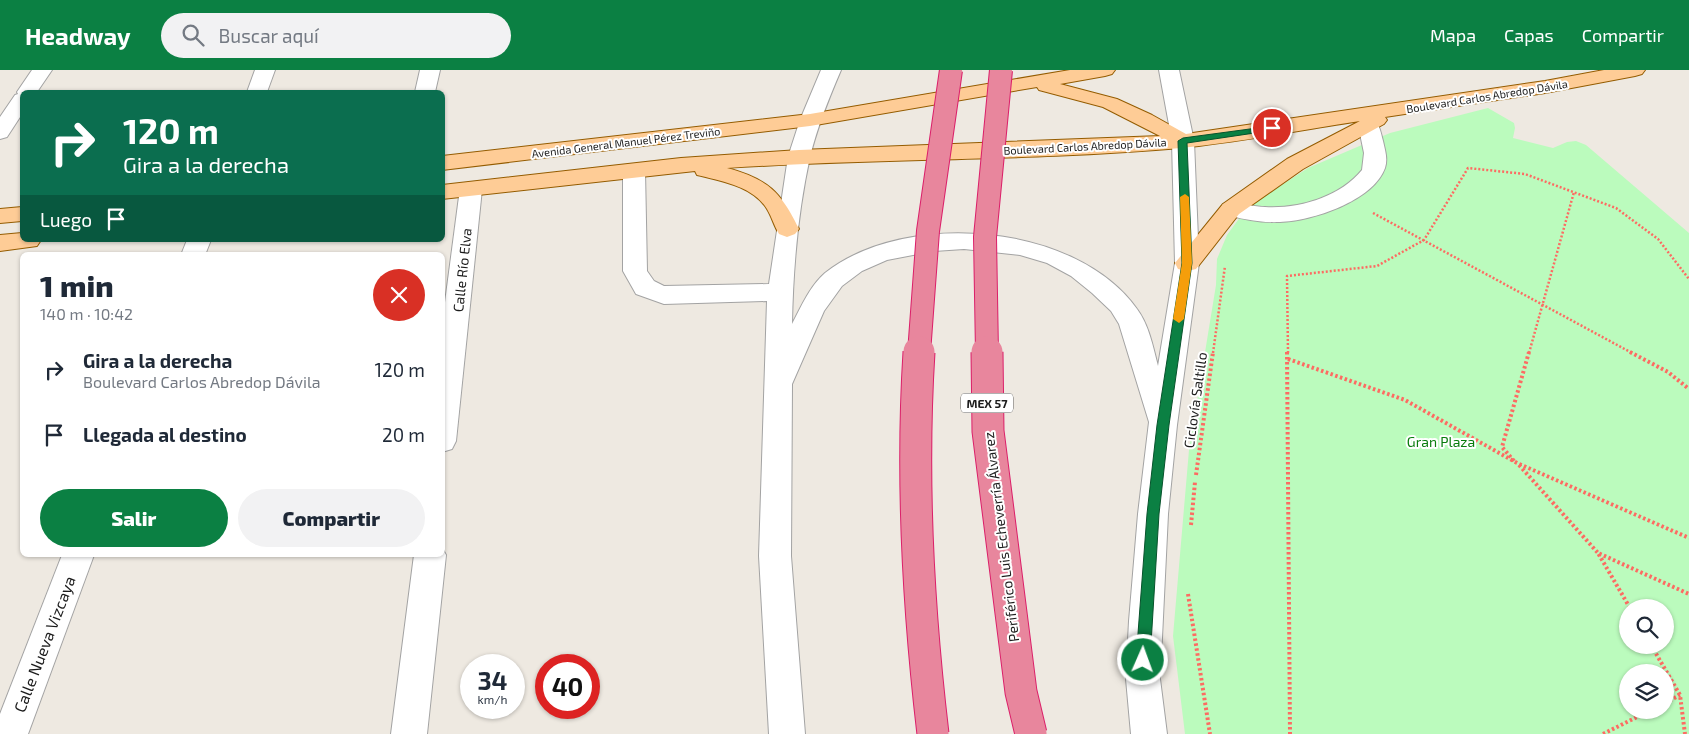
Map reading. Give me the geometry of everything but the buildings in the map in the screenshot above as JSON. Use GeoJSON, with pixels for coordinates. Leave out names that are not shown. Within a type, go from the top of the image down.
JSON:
{"type":"FeatureCollection","features":[{"type":"Feature","properties":{"kind":"highway"},"geometry":{"type":"LineString","coordinates":[[933,734],[927,692],[918,557],[916,424],[928,231],[951,70]]}},
{"type":"Feature","properties":{"kind":"highway","name":"Periférico Luis Echeverría Álvarez"},"geometry":{"type":"LineString","coordinates":[[1001,70],[985,237],[988,430],[1021,692],[1031,734]]}},
{"type":"Feature","properties":{"kind":"main road"},"geometry":{"type":"LineString","coordinates":[[810,120],[1105,70]]}},
{"type":"Feature","properties":{"kind":"main road","name":"Boulevard Carlos Abredop Dávila"},"geometry":{"type":"LineString","coordinates":[[800,157],[1117,146],[1183,141],[1545,87],[1635,70]]}},
{"type":"Feature","properties":{"kind":"main road"},"geometry":{"type":"LineString","coordinates":[[1519,73],[1545,87]]}},
{"type":"Feature","properties":{"kind":"main road"},"geometry":{"type":"LineString","coordinates":[[1036,83],[1110,102],[1183,141]]}},
{"type":"Feature","properties":{"kind":"main road"},"geometry":{"type":"LineString","coordinates":[[1187,263],[1226,214],[1295,164],[1368,124],[1405,108]]}},
{"type":"Feature","properties":{"kind":"main road","name":"Avenida General Manuel Pérez Treviño"},"geometry":{"type":"LineString","coordinates":[[445,163],[810,120]]}},
{"type":"Feature","properties":{"kind":"main road"},"geometry":{"type":"LineString","coordinates":[[445,192],[681,166],[800,157]]}},
{"type":"Feature","properties":{"kind":"main road"},"geometry":{"type":"LineString","coordinates":[[681,166],[724,174],[752,185],[766,194],[775,204],[787,229]]}},
{"type":"Feature","properties":{"kind":"main road"},"geometry":{"type":"LineString","coordinates":[[0,216],[20,214]]}},
{"type":"Feature","properties":{"kind":"main road"},"geometry":{"type":"LineString","coordinates":[[0,243],[20,241]]}},
{"type":"Feature","properties":{"kind":"street"},"geometry":{"type":"LineString","coordinates":[[28,90],[42,70]]}},
{"type":"Feature","properties":{"kind":"street"},"geometry":{"type":"LineString","coordinates":[[257,90],[265,70]]}},
{"type":"Feature","properties":{"kind":"street"},"geometry":{"type":"LineString","coordinates":[[425,90],[430,70]]}},
{"type":"Feature","properties":{"kind":"street"},"geometry":{"type":"LineString","coordinates":[[787,734],[775,556],[780,292],[787,229],[800,157],[810,120],[831,70]]}},
{"type":"Feature","properties":{"kind":"street"},"geometry":{"type":"LineString","coordinates":[[1149,734],[1143,679],[1144,621],[1163,425],[1187,263],[1183,141],[1169,70]]}},
{"type":"Feature","properties":{"kind":"street"},"geometry":{"type":"LineString","coordinates":[[0,133],[20,102]]}},
{"type":"Feature","properties":{"kind":"street"},"geometry":{"type":"LineString","coordinates":[[1226,214],[1294,214],[1325,207],[1343,198],[1369,177],[1375,163],[1368,124]]}},
{"type":"Feature","properties":{"kind":"street"},"geometry":{"type":"LineString","coordinates":[[634,171],[635,271],[640,283],[649,291],[664,295],[780,292]]}},
{"type":"Feature","properties":{"kind":"street","name":"Calle Río Elva"},"geometry":{"type":"LineString","coordinates":[[445,415],[471,189]]}},
{"type":"Feature","properties":{"kind":"street"},"geometry":{"type":"LineString","coordinates":[[777,387],[816,304],[832,280],[855,265],[884,252],[924,244],[969,242],[1009,245],[1044,253],[1080,270],[1105,290],[1129,317],[1163,425]]}},
{"type":"Feature","properties":{"kind":"street","name":"Calle Nueva Vizcaya"},"geometry":{"type":"LineString","coordinates":[[10,734],[77,557]]}},
{"type":"Feature","properties":{"kind":"street"},"geometry":{"type":"LineString","coordinates":[[409,734],[430,557]]}},
{"type":"Feature","properties":{"kind":"path"},"geometry":{"type":"LineString","coordinates":[[1290,734],[1287,276],[1377,266],[1424,240],[1468,168],[1525,174],[1616,208],[1658,239],[1689,279]]}},
{"type":"Feature","properties":{"kind":"path"},"geometry":{"type":"LineString","coordinates":[[1574,192],[1502,447],[1598,553],[1625,599]]}},
{"type":"Feature","properties":{"kind":"path"},"geometry":{"type":"LineString","coordinates":[[1343,198],[1668,372],[1689,389]]}},
{"type":"Feature","properties":{"kind":"path","name":"Ciclovía Saltillo"},"geometry":{"type":"LineString","coordinates":[[1191,534],[1196,475],[1226,269],[1226,214]]}},
{"type":"Feature","properties":{"kind":"path"},"geometry":{"type":"LineString","coordinates":[[1288,359],[1405,400],[1517,463],[1689,538]]}},
{"type":"Feature","properties":{"kind":"path"},"geometry":{"type":"LineString","coordinates":[[1598,553],[1689,594]]}},
{"type":"Feature","properties":{"kind":"path"},"geometry":{"type":"LineString","coordinates":[[1188,593],[1210,734]]}},
{"type":"Feature","properties":{"kind":"path"},"geometry":{"type":"LineString","coordinates":[[1656,654],[1680,696],[1685,734]]}},
{"type":"Feature","properties":{"kind":"path"},"geometry":{"type":"LineString","coordinates":[[1674,699],[1680,696]]}},
{"type":"Feature","properties":{"kind":"path"},"geometry":{"type":"LineString","coordinates":[[1603,734],[1633,719]]}},
{"type":"Feature","properties":{"kind":"green space","name":"Gran Plaza"},"geometry":{"type":"Polygon","coordinates":[[[1488,108],[1514,123],[1513,138],[1553,148],[1567,142],[1576,141],[1586,145],[1689,233],[1689,734],[1185,734],[1173,636],[1189,450],[1216,285],[1217,259],[1227,235],[1255,202],[1308,168],[1390,133],[1488,108]]]}},
{"type":"Feature","properties":{"kind":"slow traffic"},"geometry":{"type":"LineString","coordinates":[[1179,319],[1187,263],[1185,197]]}},
{"type":"Feature","properties":{"kind":"route"},"geometry":{"type":"LineString","coordinates":[[1143,660],[1144,621],[1153,514],[1163,425],[1187,263],[1183,141],[1272,128]]}}]}
